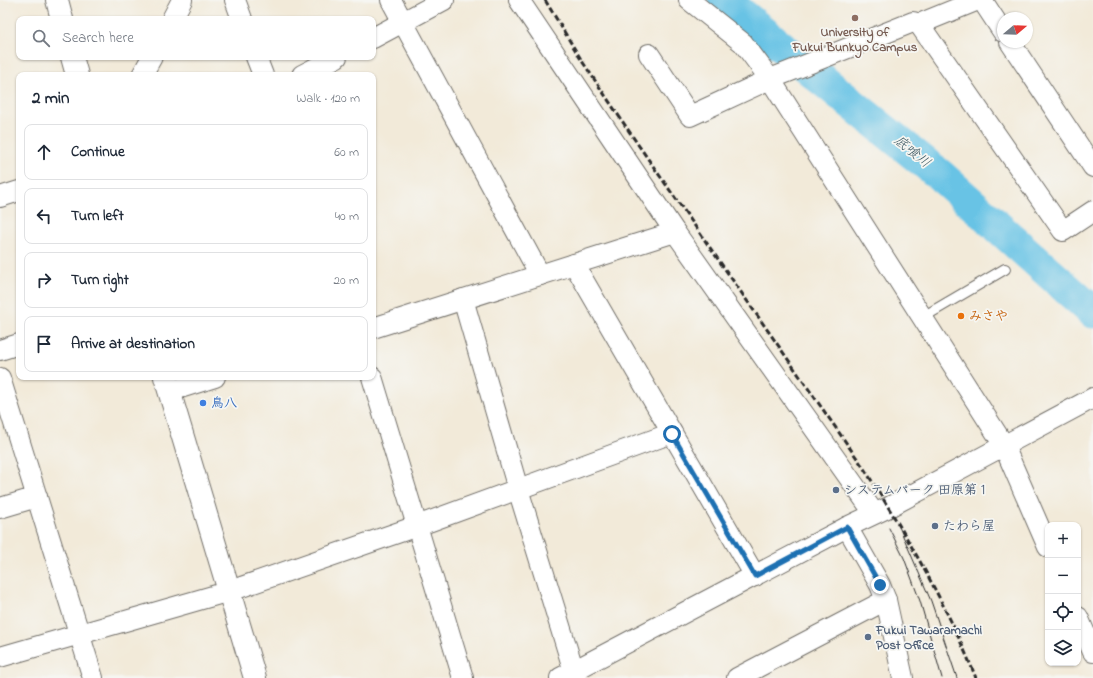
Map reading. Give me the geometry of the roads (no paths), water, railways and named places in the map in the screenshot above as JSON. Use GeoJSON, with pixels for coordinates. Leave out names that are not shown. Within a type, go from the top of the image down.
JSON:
{"type":"FeatureCollection","features":[{"type":"Feature","properties":{"kind":"street"},"geometry":{"type":"LineString","coordinates":[[57,0],[61,16]]}},
{"type":"Feature","properties":{"kind":"street"},"geometry":{"type":"LineString","coordinates":[[174,16],[182,0]]}},
{"type":"Feature","properties":{"kind":"street"},"geometry":{"type":"LineString","coordinates":[[235,0],[241,16]]}},
{"type":"Feature","properties":{"kind":"street"},"geometry":{"type":"LineString","coordinates":[[391,0],[540,275]]}},
{"type":"Feature","properties":{"kind":"street"},"geometry":{"type":"LineString","coordinates":[[376,36],[444,0]]}},
{"type":"Feature","properties":{"kind":"street"},"geometry":{"type":"LineString","coordinates":[[519,0],[675,232],[874,513]]}},
{"type":"Feature","properties":{"kind":"street"},"geometry":{"type":"LineString","coordinates":[[688,0],[743,43],[779,75],[923,318],[1004,446],[1045,540]]}},
{"type":"Feature","properties":{"kind":"street"},"geometry":{"type":"LineString","coordinates":[[919,24],[978,0]]}},
{"type":"Feature","properties":{"kind":"street"},"geometry":{"type":"LineString","coordinates":[[982,0],[997,23]]}},
{"type":"Feature","properties":{"kind":"street"},"geometry":{"type":"LineString","coordinates":[[649,54],[690,116],[779,75],[913,22],[919,24],[1063,231],[1093,211]]}},
{"type":"Feature","properties":{"kind":"street"},"geometry":{"type":"LineString","coordinates":[[1014,48],[1093,167]]}},
{"type":"Feature","properties":{"kind":"street"},"geometry":{"type":"LineString","coordinates":[[73,60],[76,72]]}},
{"type":"Feature","properties":{"kind":"street"},"geometry":{"type":"LineString","coordinates":[[144,72],[150,60]]}},
{"type":"Feature","properties":{"kind":"street"},"geometry":{"type":"LineString","coordinates":[[257,60],[262,72]]}},
{"type":"Feature","properties":{"kind":"street"},"geometry":{"type":"LineString","coordinates":[[308,72],[331,60]]}},
{"type":"Feature","properties":{"kind":"street"},"geometry":{"type":"LineString","coordinates":[[0,197],[16,192]]}},
{"type":"Feature","properties":{"kind":"street"},"geometry":{"type":"LineString","coordinates":[[376,327],[675,232]]}},
{"type":"Feature","properties":{"kind":"street"},"geometry":{"type":"LineString","coordinates":[[574,264],[755,576]]}},
{"type":"Feature","properties":{"kind":"street"},"geometry":{"type":"LineString","coordinates":[[463,299],[570,676],[847,527],[1093,398]]}},
{"type":"Feature","properties":{"kind":"street"},"geometry":{"type":"LineString","coordinates":[[0,350],[16,345]]}},
{"type":"Feature","properties":{"kind":"street"},"geometry":{"type":"LineString","coordinates":[[0,378],[93,678]]}},
{"type":"Feature","properties":{"kind":"street"},"geometry":{"type":"LineString","coordinates":[[168,385],[177,389],[206,380]]}},
{"type":"Feature","properties":{"kind":"street"},"geometry":{"type":"LineString","coordinates":[[373,380],[463,678]]}},
{"type":"Feature","properties":{"kind":"street"},"geometry":{"type":"LineString","coordinates":[[168,385],[255,678]]}},
{"type":"Feature","properties":{"kind":"street"},"geometry":{"type":"LineString","coordinates":[[0,657],[230,591],[417,526],[672,434]]}},
{"type":"Feature","properties":{"kind":"street"},"geometry":{"type":"LineString","coordinates":[[0,508],[37,497]]}},
{"type":"Feature","properties":{"kind":"street"},"geometry":{"type":"LineString","coordinates":[[847,527],[880,585],[886,600],[903,678]]}},
{"type":"Feature","properties":{"kind":"street"},"geometry":{"type":"LineString","coordinates":[[737,678],[886,600]]}},
{"type":"Feature","properties":{"kind":"street"},"geometry":{"type":"LineString","coordinates":[[1081,624],[1093,652]]}},
{"type":"Feature","properties":{"kind":"lane"},"geometry":{"type":"LineString","coordinates":[[923,318],[1005,269]]}},
{"type":"Feature","properties":{"kind":"waterway","name":"底喰川"},"geometry":{"type":"LineString","coordinates":[[724,0],[941,176],[1093,312]]}},
{"type":"Feature","properties":{"kind":"tram line"},"geometry":{"type":"LineString","coordinates":[[897,522],[931,601],[957,678]]}},
{"type":"Feature","properties":{"kind":"tram line"},"geometry":{"type":"LineString","coordinates":[[889,528],[904,558],[920,601],[942,678]]}},
{"type":"Feature","properties":{"kind":"railway"},"geometry":{"type":"LineString","coordinates":[[545,0],[582,61],[639,146],[861,464],[924,568],[952,622],[976,678]]}},
{"type":"Feature","properties":{"kind":"place","name":"University of Fukui Bunkyo Campus"},"geometry":{"type":"Point","coordinates":[855,18]}},
{"type":"Feature","properties":{"kind":"place","name":"みさや"},"geometry":{"type":"Point","coordinates":[961,316]}},
{"type":"Feature","properties":{"kind":"place","name":"鳥八"},"geometry":{"type":"Point","coordinates":[203,403]}},
{"type":"Feature","properties":{"kind":"place","name":"システムパーク 田原第１"},"geometry":{"type":"Point","coordinates":[836,490]}},
{"type":"Feature","properties":{"kind":"place","name":"たわら屋"},"geometry":{"type":"Point","coordinates":[935,526]}},
{"type":"Feature","properties":{"kind":"place","name":"Fukui Tawaramachi Post Office"},"geometry":{"type":"Point","coordinates":[868,637]}}]}
